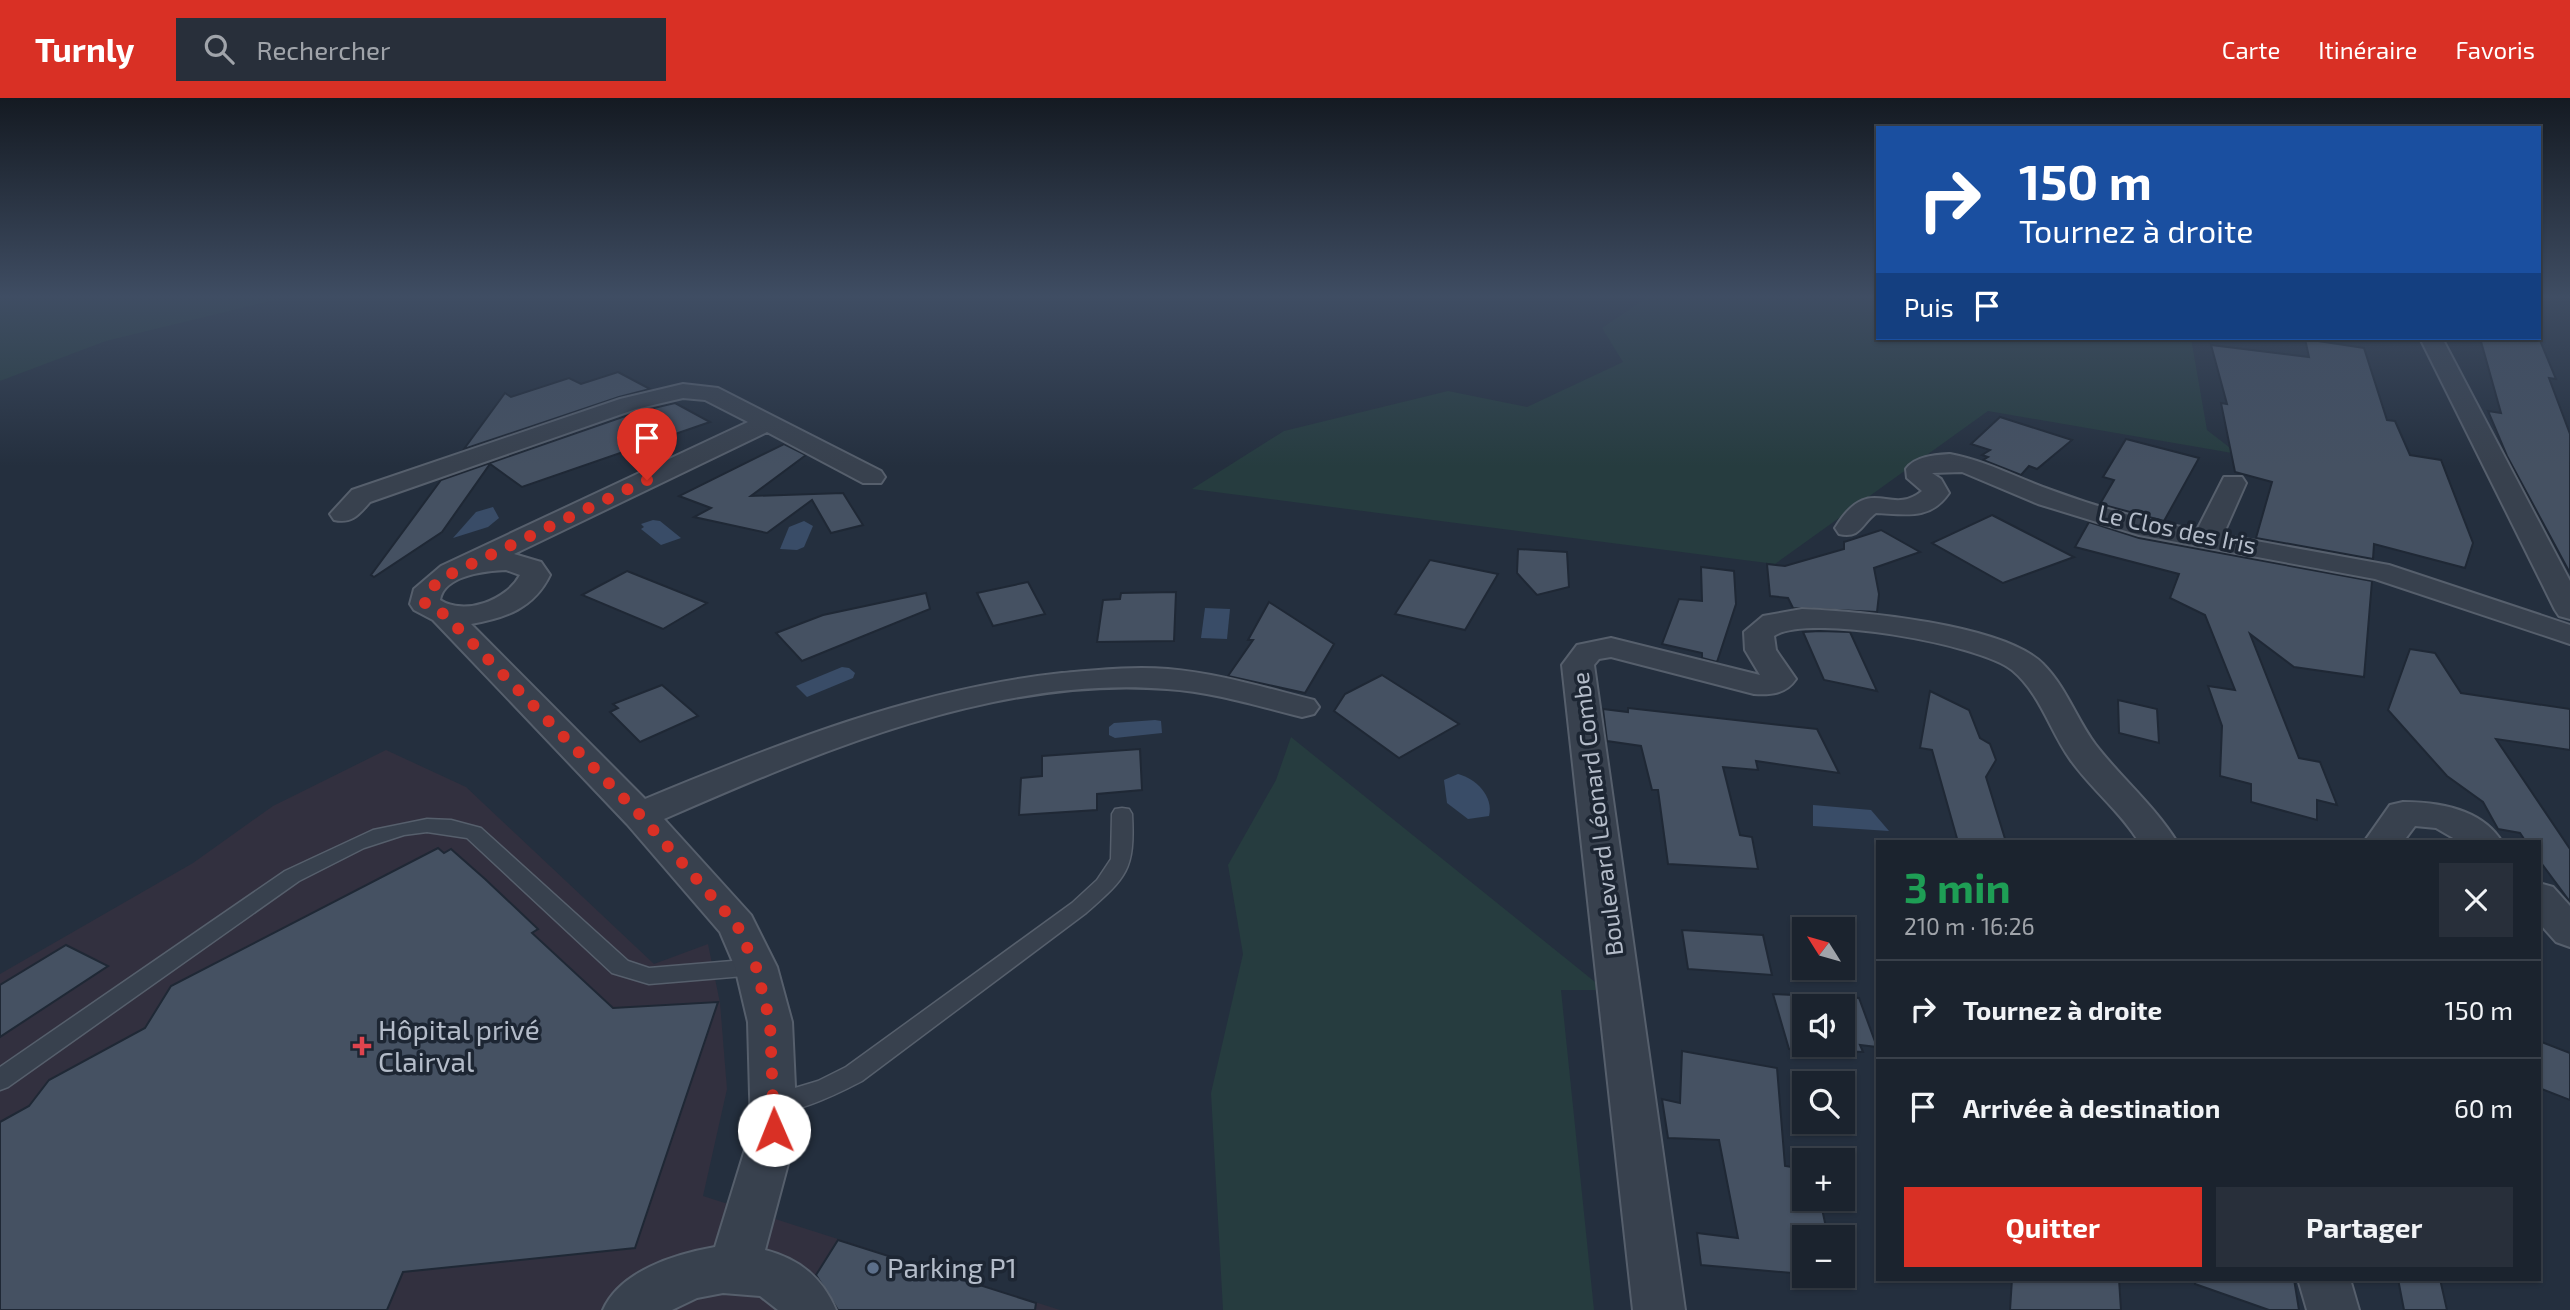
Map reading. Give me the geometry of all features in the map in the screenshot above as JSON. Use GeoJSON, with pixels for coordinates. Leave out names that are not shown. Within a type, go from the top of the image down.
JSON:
{"type":"FeatureCollection","features":[{"type":"Feature","properties":{"kind":"street"},"geometry":{"type":"LineString","coordinates":[[2439,354],[2570,610]]}},
{"type":"Feature","properties":{"kind":"street"},"geometry":{"type":"LineString","coordinates":[[344,514],[360,496],[663,394],[710,393],[872,477]]}},
{"type":"Feature","properties":{"kind":"street"},"geometry":{"type":"LineString","coordinates":[[457,570],[483,563],[508,561],[531,568],[535,575],[526,592],[498,607],[480,613],[444,614],[425,604],[425,595],[442,578],[457,570],[766,423]]}},
{"type":"Feature","properties":{"kind":"street","name":"Le Clos des Iris"},"geometry":{"type":"LineString","coordinates":[[1849,528],[1855,515],[1869,505],[1881,503],[1918,507],[1936,493],[1932,485],[1920,478],[1919,469],[1931,462],[1945,460],[1961,463],[2039,496],[2125,523],[2380,572],[2438,589],[2570,635]]}},
{"type":"Feature","properties":{"kind":"street"},"geometry":{"type":"LineString","coordinates":[[2206,540],[2234,483]]}},
{"type":"Feature","properties":{"kind":"street"},"geometry":{"type":"LineString","coordinates":[[444,614],[640,815],[737,925],[756,967],[770,1022],[774,1117],[734,1268]]}},
{"type":"Feature","properties":{"kind":"street","name":"Boulevard Léonard Combe"},"geometry":{"type":"LineString","coordinates":[[1658,1310],[1578,665],[1587,652],[1611,647],[1754,684],[1769,685],[1780,679],[1758,646],[1758,634],[1765,624],[1787,617],[1875,624],[1980,646],[2019,659],[2035,674],[2082,751],[2156,840]]}},
{"type":"Feature","properties":{"kind":"street"},"geometry":{"type":"LineString","coordinates":[[640,815],[801,747],[876,720],[947,700],[1037,684],[1116,679],[1176,680],[1302,707]]}},
{"type":"Feature","properties":{"kind":"street"},"geometry":{"type":"LineString","coordinates":[[2384,840],[2403,814],[2430,813],[2468,827],[2481,840]]}},
{"type":"Feature","properties":{"kind":"street"},"geometry":{"type":"LineString","coordinates":[[2541,900],[2570,932]]}},
{"type":"Feature","properties":{"kind":"street"},"geometry":{"type":"LineString","coordinates":[[629,1310],[648,1294],[691,1274],[734,1268],[770,1274],[802,1296],[810,1310]]}},
{"type":"Feature","properties":{"kind":"street"},"geometry":{"type":"LineString","coordinates":[[2325,1281],[2333,1310]]}},
{"type":"Feature","properties":{"kind":"lane"},"geometry":{"type":"LineString","coordinates":[[774,1117],[854,1074],[1079,908],[1113,878],[1125,856],[1122,814]]}},
{"type":"Feature","properties":{"kind":"lane"},"geometry":{"type":"LineString","coordinates":[[0,1080],[292,876],[337,851],[385,833],[430,823],[453,824],[474,833],[620,967],[649,976],[756,967]]}},
{"type":"Feature","properties":{"kind":"shaded area","name":"Hôpital privé Clairval"},"geometry":{"type":"Polygon","coordinates":[[[386,750],[466,787],[654,964],[708,944],[720,1003],[727,1089],[703,1196],[1060,1310],[0,1310],[0,974],[193,863],[273,806],[386,750]]]}},
{"type":"Feature","properties":{"kind":"green space"},"geometry":{"type":"Polygon","coordinates":[[[0,354],[73,354],[0,381],[0,354]]]}},
{"type":"Feature","properties":{"kind":"green space"},"geometry":{"type":"Polygon","coordinates":[[[1618,354],[2194,354],[2207,430],[2238,454],[1988,411],[1775,564],[1192,489],[1284,431],[1448,391],[1527,407],[1623,362],[1618,354]]]}},
{"type":"Feature","properties":{"kind":"green space"},"geometry":{"type":"Polygon","coordinates":[[[1291,737],[1605,990],[1561,990],[1594,1310],[1223,1310],[1211,1093],[1243,954],[1228,865],[1276,780],[1291,737]]]}},
{"type":"Feature","properties":{"kind":"water"},"geometry":{"type":"Polygon","coordinates":[[[493,507],[499,518],[488,527],[453,538],[476,512],[493,507]]]}},
{"type":"Feature","properties":{"kind":"water"},"geometry":{"type":"Polygon","coordinates":[[[660,521],[681,538],[661,545],[641,529],[644,527],[641,524],[660,521]]]}},
{"type":"Feature","properties":{"kind":"water"},"geometry":{"type":"Polygon","coordinates":[[[804,521],[813,526],[804,547],[797,550],[780,549],[789,527],[804,521]]]}},
{"type":"Feature","properties":{"kind":"water"},"geometry":{"type":"Polygon","coordinates":[[[1205,608],[1230,609],[1227,639],[1201,638],[1205,608]]]}},
{"type":"Feature","properties":{"kind":"water"},"geometry":{"type":"Polygon","coordinates":[[[842,667],[855,673],[853,678],[807,697],[796,686],[842,667]]]}},
{"type":"Feature","properties":{"kind":"water"},"geometry":{"type":"Polygon","coordinates":[[[1161,721],[1162,733],[1115,738],[1109,735],[1109,727],[1114,723],[1161,721]]]}},
{"type":"Feature","properties":{"kind":"water"},"geometry":{"type":"Polygon","coordinates":[[[1458,774],[1471,779],[1482,789],[1489,802],[1489,816],[1468,819],[1447,803],[1444,780],[1458,774]]]}},
{"type":"Feature","properties":{"kind":"water"},"geometry":{"type":"Polygon","coordinates":[[[1813,805],[1871,810],[1889,831],[1813,826],[1813,805]]]}},
{"type":"Feature","properties":{"kind":"building"},"geometry":{"type":"Polygon","coordinates":[[[2213,354],[2281,354],[2309,357],[2308,354],[2366,354],[2387,420],[2395,421],[2410,455],[2441,460],[2473,543],[2465,568],[2374,544],[2373,559],[2256,538],[2272,482],[2235,472],[2221,403],[2227,404],[2213,354]]]}},
{"type":"Feature","properties":{"kind":"building"},"geometry":{"type":"Polygon","coordinates":[[[2484,354],[2545,354],[2556,379],[2549,378],[2570,434],[2570,573],[2507,456],[2488,411],[2501,413],[2484,354]]]}},
{"type":"Feature","properties":{"kind":"building"},"geometry":{"type":"Polygon","coordinates":[[[618,372],[650,389],[464,449],[505,393],[511,397],[569,378],[581,384],[618,372]]]}},
{"type":"Feature","properties":{"kind":"building"},"geometry":{"type":"Polygon","coordinates":[[[675,403],[710,422],[522,487],[490,464],[442,532],[374,577],[371,575],[441,480],[637,412],[675,403]]]}},
{"type":"Feature","properties":{"kind":"building"},"geometry":{"type":"Polygon","coordinates":[[[2000,417],[2072,440],[2037,469],[2029,466],[2021,475],[1983,460],[1988,457],[1982,455],[1990,450],[1971,444],[2000,417]]]}},
{"type":"Feature","properties":{"kind":"building"},"geometry":{"type":"Polygon","coordinates":[[[2126,439],[2199,458],[2164,521],[2100,504],[2114,480],[2103,477],[2126,439]]]}},
{"type":"Feature","properties":{"kind":"building"},"geometry":{"type":"Polygon","coordinates":[[[784,444],[806,455],[751,496],[843,493],[863,525],[831,533],[812,500],[767,533],[694,517],[711,508],[679,496],[784,444]]]}},
{"type":"Feature","properties":{"kind":"building"},"geometry":{"type":"Polygon","coordinates":[[[1992,515],[2074,557],[2003,583],[1932,543],[1992,515]]]}},
{"type":"Feature","properties":{"kind":"building"},"geometry":{"type":"Polygon","coordinates":[[[2089,522],[2139,538],[2372,581],[2364,677],[2294,667],[2250,634],[2299,758],[2320,762],[2337,805],[2317,800],[2317,820],[2251,802],[2251,784],[2220,776],[2222,726],[2208,686],[2235,690],[2205,615],[2170,598],[2179,574],[2075,547],[2089,522]]]}},
{"type":"Feature","properties":{"kind":"building"},"geometry":{"type":"Polygon","coordinates":[[[1881,530],[1920,552],[1874,568],[1879,594],[1877,612],[1793,608],[1788,598],[1770,596],[1767,564],[1785,566],[1844,549],[1844,542],[1881,530]]]}},
{"type":"Feature","properties":{"kind":"building"},"geometry":{"type":"Polygon","coordinates":[[[1518,549],[1567,552],[1569,587],[1537,595],[1517,573],[1518,549]]]}},
{"type":"Feature","properties":{"kind":"building"},"geometry":{"type":"Polygon","coordinates":[[[1430,560],[1498,574],[1465,630],[1395,614],[1430,560]]]}},
{"type":"Feature","properties":{"kind":"building"},"geometry":{"type":"Polygon","coordinates":[[[1701,567],[1734,571],[1736,604],[1717,662],[1702,658],[1702,653],[1662,644],[1679,599],[1702,601],[1701,567]]]}},
{"type":"Feature","properties":{"kind":"building"},"geometry":{"type":"Polygon","coordinates":[[[627,571],[707,603],[663,629],[582,595],[627,571]]]}},
{"type":"Feature","properties":{"kind":"building"},"geometry":{"type":"Polygon","coordinates":[[[1028,582],[1045,614],[993,626],[977,593],[1028,582]]]}},
{"type":"Feature","properties":{"kind":"building"},"geometry":{"type":"Polygon","coordinates":[[[1176,592],[1174,641],[1097,642],[1103,600],[1120,599],[1121,593],[1176,592]]]}},
{"type":"Feature","properties":{"kind":"building"},"geometry":{"type":"Polygon","coordinates":[[[926,593],[930,609],[802,661],[776,633],[823,615],[926,593]]]}},
{"type":"Feature","properties":{"kind":"building"},"geometry":{"type":"Polygon","coordinates":[[[1269,602],[1334,644],[1305,693],[1228,676],[1253,640],[1248,640],[1269,602]]]}},
{"type":"Feature","properties":{"kind":"building"},"geometry":{"type":"Polygon","coordinates":[[[1803,632],[1850,632],[1877,691],[1824,680],[1803,632]]]}},
{"type":"Feature","properties":{"kind":"building"},"geometry":{"type":"Polygon","coordinates":[[[2410,649],[2435,653],[2461,693],[2570,709],[2570,750],[2496,739],[2570,849],[2570,902],[2541,863],[2541,840],[2525,840],[2520,833],[2498,829],[2483,802],[2447,776],[2388,710],[2410,649]]]}},
{"type":"Feature","properties":{"kind":"building"},"geometry":{"type":"Polygon","coordinates":[[[1382,675],[1459,724],[1399,758],[1334,711],[1345,694],[1382,675]]]}},
{"type":"Feature","properties":{"kind":"building"},"geometry":{"type":"Polygon","coordinates":[[[662,685],[698,716],[640,742],[610,712],[618,708],[613,704],[662,685]]]}},
{"type":"Feature","properties":{"kind":"building"},"geometry":{"type":"Polygon","coordinates":[[[1930,691],[1969,710],[1980,738],[1990,744],[1996,760],[1986,777],[2005,840],[1957,840],[1932,750],[1920,748],[1930,691]]]}},
{"type":"Feature","properties":{"kind":"building"},"geometry":{"type":"Polygon","coordinates":[[[2118,700],[2157,709],[2159,743],[2119,733],[2118,700]]]}},
{"type":"Feature","properties":{"kind":"building"},"geometry":{"type":"Polygon","coordinates":[[[1628,708],[1817,729],[1839,773],[1756,761],[1758,770],[1723,767],[1740,835],[1752,837],[1758,869],[1668,864],[1658,790],[1652,790],[1641,746],[1607,741],[1603,709],[1628,712],[1628,708]]]}},
{"type":"Feature","properties":{"kind":"building"},"geometry":{"type":"Polygon","coordinates":[[[1140,749],[1142,790],[1097,794],[1097,810],[1019,815],[1021,778],[1042,776],[1042,756],[1140,749]]]}},
{"type":"Feature","properties":{"kind":"building","name":"Hôpital privé Clairval"},"geometry":{"type":"Polygon","coordinates":[[[438,848],[444,853],[451,849],[485,879],[538,929],[532,933],[613,1008],[718,1002],[635,1248],[403,1272],[387,1310],[0,1310],[0,1122],[29,1106],[49,1080],[145,1028],[171,986],[438,848]]]}},
{"type":"Feature","properties":{"kind":"building"},"geometry":{"type":"Polygon","coordinates":[[[1682,930],[1763,935],[1772,975],[1688,969],[1682,930]]]}},
{"type":"Feature","properties":{"kind":"building"},"geometry":{"type":"Polygon","coordinates":[[[66,945],[108,966],[0,1037],[0,985],[66,945]]]}},
{"type":"Feature","properties":{"kind":"building"},"geometry":{"type":"Polygon","coordinates":[[[1773,994],[1792,995],[1792,1049],[1789,1049],[1773,994]]]}},
{"type":"Feature","properties":{"kind":"building"},"geometry":{"type":"Polygon","coordinates":[[[1855,998],[1859,998],[1876,1047],[1860,1045],[1863,1052],[1855,1052],[1855,998]]]}},
{"type":"Feature","properties":{"kind":"building"},"geometry":{"type":"Polygon","coordinates":[[[2541,1042],[2570,1053],[2570,1100],[2541,1089],[2541,1042]]]}},
{"type":"Feature","properties":{"kind":"building"},"geometry":{"type":"Polygon","coordinates":[[[1682,1051],[1777,1068],[1785,1166],[1792,1167],[1792,1211],[1823,1211],[1825,1225],[1792,1225],[1792,1273],[1701,1265],[1697,1233],[1738,1238],[1719,1140],[1668,1138],[1662,1099],[1680,1103],[1682,1051]]]}},
{"type":"Feature","properties":{"kind":"building","name":"Parking P1"},"geometry":{"type":"Polygon","coordinates":[[[838,1240],[1036,1303],[1035,1310],[838,1310],[816,1275],[838,1240]]]}},
{"type":"Feature","properties":{"kind":"building"},"geometry":{"type":"Polygon","coordinates":[[[2012,1281],[2119,1281],[2121,1310],[2010,1310],[2012,1281]]]}},
{"type":"Feature","properties":{"kind":"building"},"geometry":{"type":"Polygon","coordinates":[[[2196,1281],[2294,1281],[2299,1310],[2269,1310],[2195,1284],[2196,1281]]]}},
{"type":"Feature","properties":{"kind":"building"},"geometry":{"type":"Polygon","coordinates":[[[2398,1281],[2440,1281],[2447,1310],[2404,1310],[2398,1281]]]}},
{"type":"Feature","properties":{"kind":"place","name":"Hôpital privé Clairval"},"geometry":{"type":"Point","coordinates":[362,1046]}},
{"type":"Feature","properties":{"kind":"place","name":"Parking P1"},"geometry":{"type":"Point","coordinates":[873,1268]}},
{"type":"Feature","properties":{"kind":"route"},"geometry":{"type":"LineString","coordinates":[[647,480],[442,578],[431,586],[425,595],[425,604],[444,614],[640,815],[737,925],[756,967],[770,1022],[774,1048],[774,1130]]}}]}
